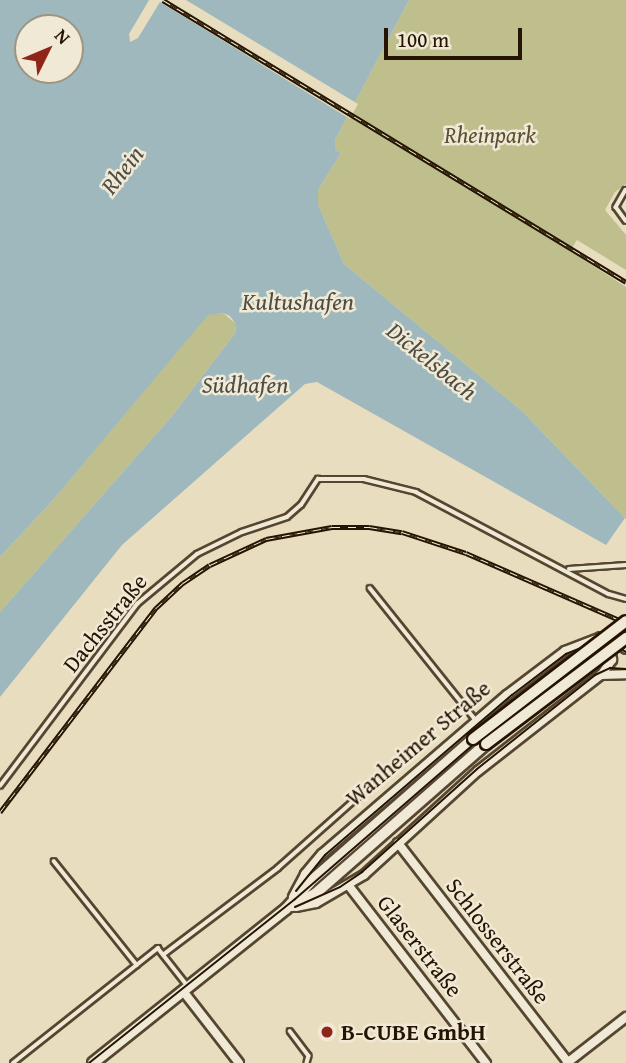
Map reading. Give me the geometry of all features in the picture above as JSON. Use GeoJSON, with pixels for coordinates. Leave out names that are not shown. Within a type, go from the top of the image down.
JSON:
{"type":"FeatureCollection","features":[{"type":"Feature","properties":{"kind":"street","name":"Wanheimer Straße"},"geometry":{"type":"LineString","coordinates":[[99,1061],[286,909],[310,882],[473,739],[626,621]]}},
{"type":"Feature","properties":{"kind":"street","name":"Wanheimer Straße"},"geometry":{"type":"LineString","coordinates":[[286,909],[305,874],[322,854],[477,721],[565,652],[601,637]]}},
{"type":"Feature","properties":{"kind":"street"},"geometry":{"type":"LineString","coordinates":[[601,637],[615,640],[626,649]]}},
{"type":"Feature","properties":{"kind":"street"},"geometry":{"type":"LineString","coordinates":[[601,637],[610,646],[613,655],[611,663],[601,674]]}},
{"type":"Feature","properties":{"kind":"street","name":"Wanheimer Straße"},"geometry":{"type":"LineString","coordinates":[[286,909],[315,894],[486,744],[626,638]]}},
{"type":"Feature","properties":{"kind":"street","name":"Wanheimer Straße"},"geometry":{"type":"LineString","coordinates":[[286,909],[316,904],[349,886],[478,771],[601,674]]}},
{"type":"Feature","properties":{"kind":"street"},"geometry":{"type":"LineString","coordinates":[[601,674],[626,674]]}},
{"type":"Feature","properties":{"kind":"street","name":"Schlosserstraße"},"geometry":{"type":"LineString","coordinates":[[398,843],[568,1063]]}},
{"type":"Feature","properties":{"kind":"street","name":"Glaserstraße"},"geometry":{"type":"LineString","coordinates":[[349,886],[486,1063]]}},
{"type":"Feature","properties":{"kind":"street"},"geometry":{"type":"LineString","coordinates":[[186,989],[239,1063]]}},
{"type":"Feature","properties":{"kind":"street"},"geometry":{"type":"LineString","coordinates":[[568,1063],[626,1017]]}},
{"type":"Feature","properties":{"kind":"lane"},"geometry":{"type":"LineString","coordinates":[[626,190],[616,207],[626,221]]}},
{"type":"Feature","properties":{"kind":"lane","name":"Dachsstraße"},"geometry":{"type":"LineString","coordinates":[[0,786],[137,604],[197,554],[242,532],[287,517],[301,505],[318,479],[364,479],[416,492],[567,569]]}},
{"type":"Feature","properties":{"kind":"lane"},"geometry":{"type":"LineString","coordinates":[[567,569],[626,565]]}},
{"type":"Feature","properties":{"kind":"lane"},"geometry":{"type":"LineString","coordinates":[[567,569],[609,594],[626,599]]}},
{"type":"Feature","properties":{"kind":"lane"},"geometry":{"type":"LineString","coordinates":[[370,588],[477,721]]}},
{"type":"Feature","properties":{"kind":"lane"},"geometry":{"type":"LineString","coordinates":[[163,955],[278,868],[385,773]]}},
{"type":"Feature","properties":{"kind":"lane"},"geometry":{"type":"LineString","coordinates":[[54,861],[136,965]]}},
{"type":"Feature","properties":{"kind":"lane"},"geometry":{"type":"LineString","coordinates":[[13,1063],[158,948],[186,989]]}},
{"type":"Feature","properties":{"kind":"lane"},"geometry":{"type":"LineString","coordinates":[[290,1031],[309,1056],[307,1063]]}},
{"type":"Feature","properties":{"kind":"green space","name":"Rheinpark"},"geometry":{"type":"Polygon","coordinates":[[[409,0],[626,0],[626,184],[615,192],[605,210],[626,235],[626,270],[577,240],[570,251],[626,287],[626,519],[522,411],[344,264],[318,204],[318,190],[341,153],[335,149],[335,140],[409,0]]]}},
{"type":"Feature","properties":{"kind":"green space"},"geometry":{"type":"Polygon","coordinates":[[[223,313],[235,323],[236,332],[172,416],[0,612],[0,557],[54,499],[208,314],[223,313]]]}},
{"type":"Feature","properties":{"kind":"water"},"geometry":{"type":"Polygon","coordinates":[[[0,0],[409,0],[335,140],[335,149],[341,153],[318,190],[318,204],[344,264],[522,411],[625,518],[606,545],[317,382],[305,384],[122,545],[0,697],[0,612],[172,416],[236,332],[235,323],[230,316],[223,313],[208,315],[54,499],[0,557],[0,0]]]}},
{"type":"Feature","properties":{"kind":"pier"},"geometry":{"type":"Polygon","coordinates":[[[149,0],[186,0],[358,104],[350,119],[160,2],[138,38],[130,42],[129,34],[149,0]]]}},
{"type":"Feature","properties":{"kind":"tram line"},"geometry":{"type":"LineString","coordinates":[[89,1063],[295,899],[505,717],[626,626]]}},
{"type":"Feature","properties":{"kind":"tram line"},"geometry":{"type":"LineString","coordinates":[[296,891],[325,855],[512,695],[566,654],[599,641],[610,642],[626,652]]}},
{"type":"Feature","properties":{"kind":"tram line"},"geometry":{"type":"LineString","coordinates":[[295,907],[340,887],[362,872],[477,769],[595,675],[610,668],[626,669]]}},
{"type":"Feature","properties":{"kind":"railway"},"geometry":{"type":"LineString","coordinates":[[163,0],[626,282]]}},
{"type":"Feature","properties":{"kind":"railway"},"geometry":{"type":"LineString","coordinates":[[0,812],[156,608],[183,583],[210,565],[266,539],[332,527],[369,527],[402,532],[466,553],[626,623]]}},
{"type":"Feature","properties":{"kind":"place","name":"B-CUBE GmbH"},"geometry":{"type":"Point","coordinates":[327,1032]}},
{"type":"Feature","properties":{"kind":"water label","name":"Rhein"},"geometry":{"type":"Point","coordinates":[122,170]}},
{"type":"Feature","properties":{"kind":"water label","name":"Kultushafen"},"geometry":{"type":"Point","coordinates":[298,302]}},
{"type":"Feature","properties":{"kind":"water label","name":"Dickelsbach"},"geometry":{"type":"Point","coordinates":[432,361]}},
{"type":"Feature","properties":{"kind":"water label","name":"Südhafen"},"geometry":{"type":"Point","coordinates":[245,385]}}]}
